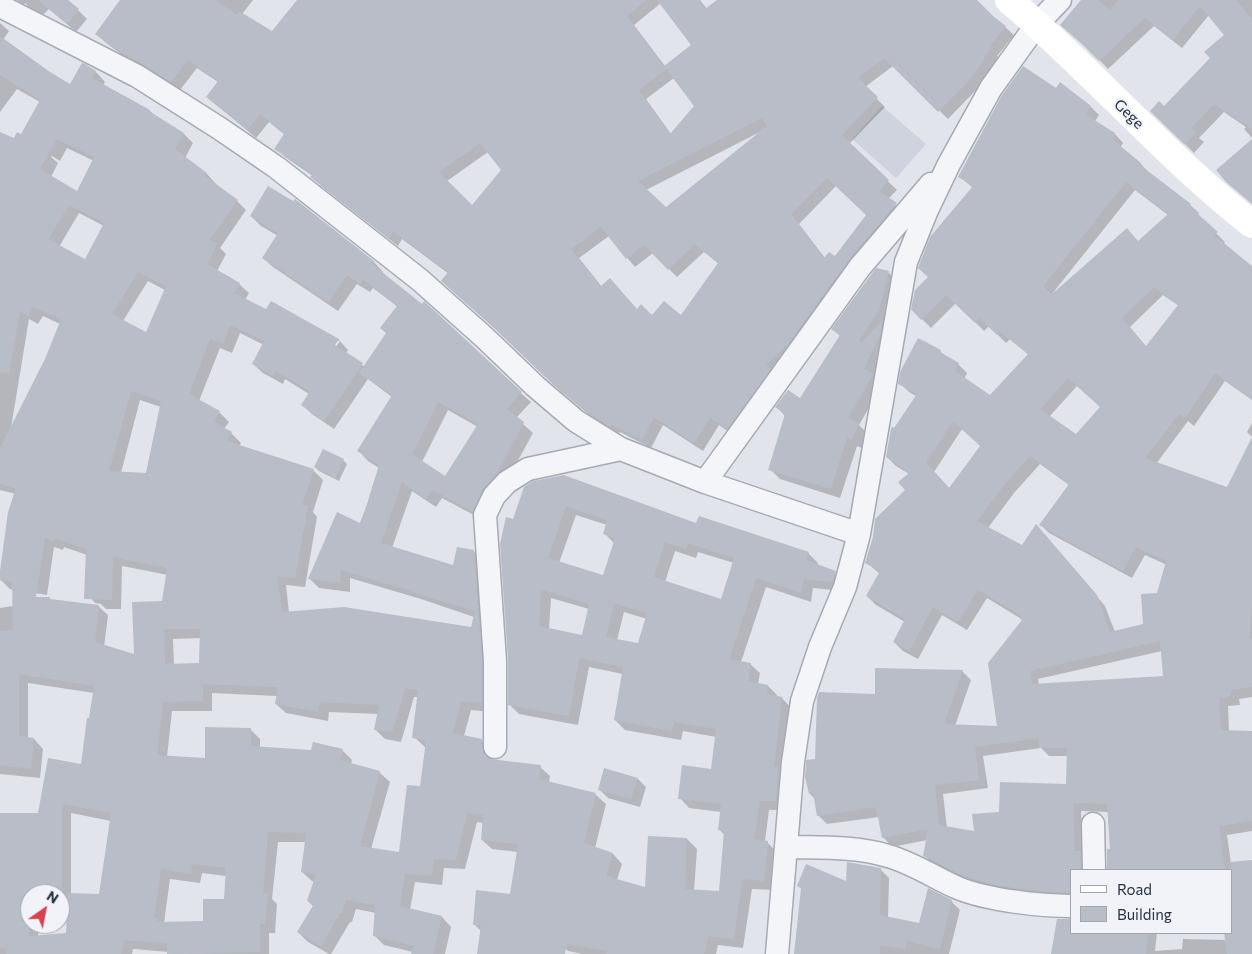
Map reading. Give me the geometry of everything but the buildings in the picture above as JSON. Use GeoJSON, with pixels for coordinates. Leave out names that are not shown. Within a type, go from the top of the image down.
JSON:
{"type":"FeatureCollection","features":[{"type":"Feature","properties":{"kind":"street","name":"Gege"},"geometry":{"type":"LineString","coordinates":[[1009,0],[1037,24],[1157,141],[1216,195],[1252,224]]}},
{"type":"Feature","properties":{"kind":"street"},"geometry":{"type":"LineString","coordinates":[[777,954],[793,762],[802,701],[820,647],[845,587],[859,534],[906,262],[948,164],[991,88],[1037,24],[1060,0]]}},
{"type":"Feature","properties":{"kind":"street"},"geometry":{"type":"LineString","coordinates":[[0,6],[137,76],[276,166],[420,280],[535,386],[576,421],[621,450],[706,482],[859,534]]}},
{"type":"Feature","properties":{"kind":"street"},"geometry":{"type":"LineString","coordinates":[[706,482],[860,266],[948,164]]}},
{"type":"Feature","properties":{"kind":"street"},"geometry":{"type":"LineString","coordinates":[[495,746],[496,661],[485,515],[494,496],[507,482],[528,468],[621,450]]}},
{"type":"Feature","properties":{"kind":"street"},"geometry":{"type":"LineString","coordinates":[[1093,824],[1094,869]]}},
{"type":"Feature","properties":{"kind":"street"},"geometry":{"type":"LineString","coordinates":[[786,846],[869,851],[890,856],[959,889],[984,896],[1047,906],[1070,906]]}},
{"type":"Feature","properties":{"kind":"shaded area"},"geometry":{"type":"Polygon","coordinates":[[[882,106],[926,144],[896,178],[852,139],[882,106]]]}}]}
